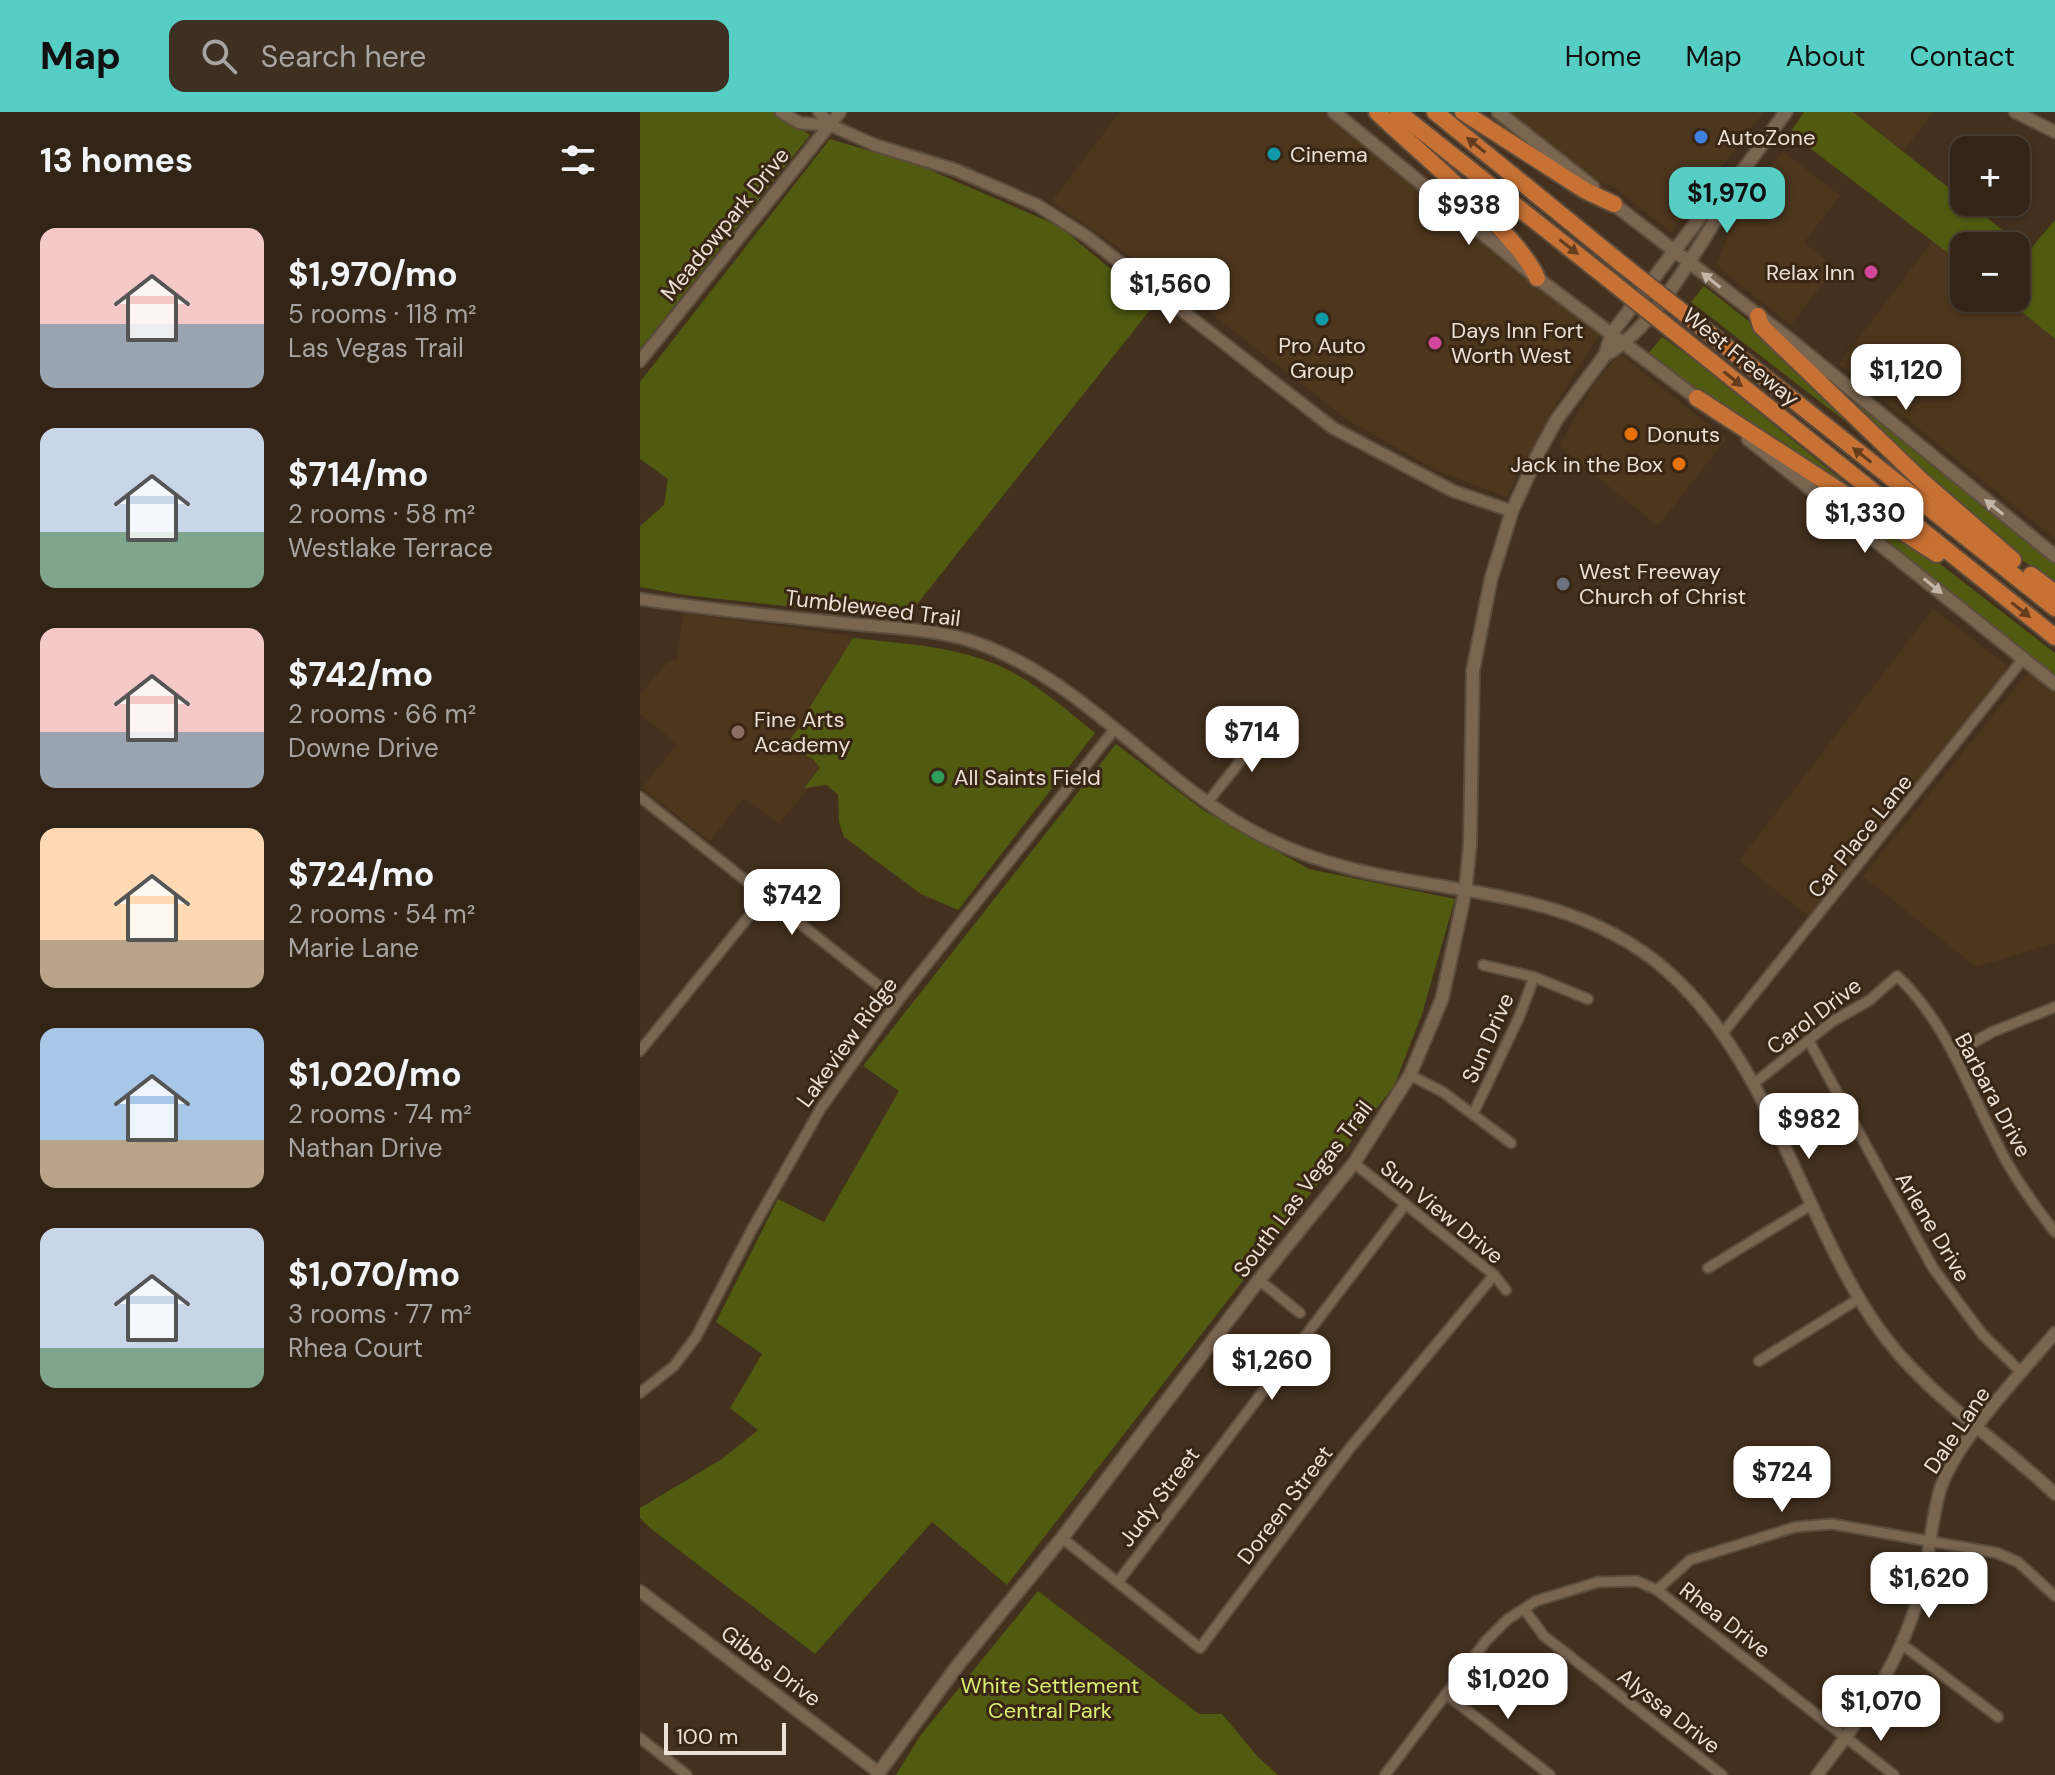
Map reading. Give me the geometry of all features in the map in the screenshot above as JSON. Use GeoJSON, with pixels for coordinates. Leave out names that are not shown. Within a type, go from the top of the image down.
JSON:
{"type":"FeatureCollection","features":[{"type":"Feature","properties":{"kind":"highway"},"geometry":{"type":"LineString","coordinates":[[1377,112],[1506,237],[1531,264],[1537,278]]}},
{"type":"Feature","properties":{"kind":"highway","name":"West Freeway"},"geometry":{"type":"LineString","coordinates":[[1398,112],[2055,637]]}},
{"type":"Feature","properties":{"kind":"highway","name":"West Freeway"},"geometry":{"type":"LineString","coordinates":[[1435,112],[2055,608]]}},
{"type":"Feature","properties":{"kind":"highway"},"geometry":{"type":"LineString","coordinates":[[1463,112],[1586,191],[1614,204]]}},
{"type":"Feature","properties":{"kind":"highway"},"geometry":{"type":"LineString","coordinates":[[1758,316],[1761,326],[1922,481],[2055,593]]}},
{"type":"Feature","properties":{"kind":"highway"},"geometry":{"type":"LineString","coordinates":[[1697,398],[1967,576],[1987,583]]}},
{"type":"Feature","properties":{"kind":"main road"},"geometry":{"type":"LineString","coordinates":[[1334,112],[1537,278],[1697,398],[2055,684]]}},
{"type":"Feature","properties":{"kind":"main road","name":"West Freeway"},"geometry":{"type":"LineString","coordinates":[[1498,112],[1758,316],[2055,556]]}},
{"type":"Feature","properties":{"kind":"main road"},"geometry":{"type":"LineString","coordinates":[[1626,344],[1689,263],[1724,206],[1724,196],[1786,112]]}},
{"type":"Feature","properties":{"kind":"main road","name":"South Las Vegas Trail"},"geometry":{"type":"LineString","coordinates":[[878,1774],[958,1665],[1062,1538],[1259,1280],[1354,1163],[1410,1075],[1442,999],[1465,892],[1470,845],[1473,670],[1491,579],[1512,511],[1557,419],[1605,355],[1612,333],[1714,199],[1724,196]]}},
{"type":"Feature","properties":{"kind":"main road","name":"South Las Vegas Trail"},"geometry":{"type":"LineString","coordinates":[[1605,355],[1626,344]]}},
{"type":"Feature","properties":{"kind":"street"},"geometry":{"type":"LineString","coordinates":[[781,112],[800,123],[830,125],[875,145],[956,170],[1037,205],[1086,236],[1333,428],[1453,491],[1512,511]]}},
{"type":"Feature","properties":{"kind":"street"},"geometry":{"type":"LineString","coordinates":[[819,112],[830,125]]}},
{"type":"Feature","properties":{"kind":"street","name":"Meadowpark Drive"},"geometry":{"type":"LineString","coordinates":[[640,361],[840,112]]}},
{"type":"Feature","properties":{"kind":"street"},"geometry":{"type":"LineString","coordinates":[[2015,112],[2055,132]]}},
{"type":"Feature","properties":{"kind":"street","name":"Tumbleweed Trail"},"geometry":{"type":"LineString","coordinates":[[640,599],[963,639],[1002,653],[1035,671],[1207,803],[1266,838],[1346,870],[1565,911],[1617,934],[1678,981],[1722,1034],[1753,1084],[1860,1298],[1899,1355],[1934,1392],[2055,1494]]}},
{"type":"Feature","properties":{"kind":"street","name":"Car Place Lane"},"geometry":{"type":"LineString","coordinates":[[1722,1034],[2023,659]]}},
{"type":"Feature","properties":{"kind":"street"},"geometry":{"type":"LineString","coordinates":[[1207,803],[1270,724]]}},
{"type":"Feature","properties":{"kind":"street","name":"Lakeview Ridge"},"geometry":{"type":"LineString","coordinates":[[640,1393],[674,1366],[696,1337],[803,1137],[898,1001],[1114,730]]}},
{"type":"Feature","properties":{"kind":"street"},"geometry":{"type":"LineString","coordinates":[[642,801],[898,1001]]}},
{"type":"Feature","properties":{"kind":"street"},"geometry":{"type":"LineString","coordinates":[[640,1051],[766,895]]}},
{"type":"Feature","properties":{"kind":"street"},"geometry":{"type":"LineString","coordinates":[[1483,965],[1534,977],[1588,999]]}},
{"type":"Feature","properties":{"kind":"street","name":"Carol Drive"},"geometry":{"type":"LineString","coordinates":[[1753,1084],[1810,1043],[1833,1021],[1870,1000],[1897,976]]}},
{"type":"Feature","properties":{"kind":"street","name":"Barbara Drive"},"geometry":{"type":"LineString","coordinates":[[1897,976],[1918,996],[1953,1054],[2004,1158],[2055,1232]]}},
{"type":"Feature","properties":{"kind":"street","name":"Sun Drive"},"geometry":{"type":"LineString","coordinates":[[1473,1114],[1520,1015],[1534,977]]}},
{"type":"Feature","properties":{"kind":"street"},"geometry":{"type":"LineString","coordinates":[[1953,1054],[1992,1032],[2055,1007]]}},
{"type":"Feature","properties":{"kind":"street","name":"Arlene Drive"},"geometry":{"type":"LineString","coordinates":[[1810,1043],[1933,1268],[1982,1334],[2022,1373]]}},
{"type":"Feature","properties":{"kind":"street"},"geometry":{"type":"LineString","coordinates":[[1410,1075],[1443,1092],[1511,1143]]}},
{"type":"Feature","properties":{"kind":"street","name":"Sun View Drive"},"geometry":{"type":"LineString","coordinates":[[1354,1163],[1494,1275],[1506,1290]]}},
{"type":"Feature","properties":{"kind":"street","name":"Judy Street"},"geometry":{"type":"LineString","coordinates":[[1118,1582],[1269,1379],[1405,1205]]}},
{"type":"Feature","properties":{"kind":"street"},"geometry":{"type":"LineString","coordinates":[[1708,1268],[1811,1205]]}},
{"type":"Feature","properties":{"kind":"street","name":"Doreen Street"},"geometry":{"type":"LineString","coordinates":[[1118,1582],[1200,1648],[1350,1448],[1494,1275]]}},
{"type":"Feature","properties":{"kind":"street"},"geometry":{"type":"LineString","coordinates":[[1259,1280],[1300,1313]]}},
{"type":"Feature","properties":{"kind":"street"},"geometry":{"type":"LineString","coordinates":[[1759,1361],[1860,1298]]}},
{"type":"Feature","properties":{"kind":"street","name":"Dale Lane"},"geometry":{"type":"LineString","coordinates":[[1817,1775],[1865,1713],[1903,1645],[1932,1540],[1940,1489],[1977,1429],[2055,1333]]}},
{"type":"Feature","properties":{"kind":"street"},"geometry":{"type":"LineString","coordinates":[[1385,1775],[1486,1641],[1508,1619],[1536,1601],[1617,1579],[1637,1581],[1657,1590],[1690,1560],[1795,1527],[1832,1524],[1997,1553],[2018,1562],[2055,1596]]}},
{"type":"Feature","properties":{"kind":"street"},"geometry":{"type":"LineString","coordinates":[[1062,1538],[1118,1582]]}},
{"type":"Feature","properties":{"kind":"street","name":"Rhea Drive"},"geometry":{"type":"LineString","coordinates":[[1657,1590],[1894,1775]]}},
{"type":"Feature","properties":{"kind":"street","name":"Gibbs Drive"},"geometry":{"type":"LineString","coordinates":[[640,1591],[878,1774]]}},
{"type":"Feature","properties":{"kind":"street","name":"Alyssa Drive"},"geometry":{"type":"LineString","coordinates":[[1524,1609],[1544,1636],[1722,1775]]}},
{"type":"Feature","properties":{"kind":"street"},"geometry":{"type":"LineString","coordinates":[[1903,1645],[1998,1717]]}},
{"type":"Feature","properties":{"kind":"street"},"geometry":{"type":"LineString","coordinates":[[1446,1694],[1550,1775]]}},
{"type":"Feature","properties":{"kind":"street"},"geometry":{"type":"LineString","coordinates":[[640,1738],[687,1775]]}},
{"type":"Feature","properties":{"kind":"shaded area"},"geometry":{"type":"Polygon","coordinates":[[[1120,112],[1324,112],[1600,333],[1556,404],[1506,497],[1438,471],[1351,422],[1213,315],[1052,201],[1120,112]]]}},
{"type":"Feature","properties":{"kind":"shaded area"},"geometry":{"type":"Polygon","coordinates":[[[1510,112],[1764,112],[1671,232],[1612,186],[1593,180],[1510,112]]]}},
{"type":"Feature","properties":{"kind":"shaded area"},"geometry":{"type":"Polygon","coordinates":[[[1853,112],[1934,112],[1903,151],[1853,112]]]}},
{"type":"Feature","properties":{"kind":"shaded area"},"geometry":{"type":"Polygon","coordinates":[[[1783,151],[1840,196],[1804,242],[1830,264],[1832,272],[1791,325],[1716,266],[1737,211],[1783,151]]]}},
{"type":"Feature","properties":{"kind":"shaded area"},"geometry":{"type":"Polygon","coordinates":[[[1933,240],[1950,254],[1950,312],[2022,312],[2055,339],[2055,539],[1839,364],[1933,240]]]}},
{"type":"Feature","properties":{"kind":"shaded area"},"geometry":{"type":"Polygon","coordinates":[[[1620,354],[1726,439],[1658,526],[1559,446],[1595,383],[1620,354]]]}},
{"type":"Feature","properties":{"kind":"shaded area"},"geometry":{"type":"Polygon","coordinates":[[[1933,609],[2009,667],[1809,917],[1739,861],[1933,609]]]}},
{"type":"Feature","properties":{"kind":"shaded area","name":"Fine Arts Academy"},"geometry":{"type":"Polygon","coordinates":[[[683,613],[853,636],[823,721],[828,765],[779,824],[744,798],[710,841],[642,788],[677,744],[640,714],[640,694],[669,661],[677,660],[683,613]]]}},
{"type":"Feature","properties":{"kind":"shaded area"},"geometry":{"type":"Polygon","coordinates":[[[2029,671],[2055,692],[2055,943],[1976,967],[1863,876],[2029,671]]]}},
{"type":"Feature","properties":{"kind":"green space"},"geometry":{"type":"Polygon","coordinates":[[[640,112],[773,112],[810,135],[640,349],[640,112]]]}},
{"type":"Feature","properties":{"kind":"green space"},"geometry":{"type":"Polygon","coordinates":[[[1804,112],[1853,112],[1950,189],[1950,216],[1985,216],[2005,232],[1950,232],[1950,254],[1790,133],[1804,112]]]}},
{"type":"Feature","properties":{"kind":"green space"},"geometry":{"type":"Polygon","coordinates":[[[830,139],[918,165],[1059,226],[1154,305],[914,608],[913,620],[685,595],[640,587],[640,526],[664,505],[668,479],[640,459],[640,382],[830,139]]]}},
{"type":"Feature","properties":{"kind":"green space"},"geometry":{"type":"Polygon","coordinates":[[[2055,220],[2055,339],[2022,312],[2030,312],[2030,250],[2055,220]]]}},
{"type":"Feature","properties":{"kind":"green space"},"geometry":{"type":"Polygon","coordinates":[[[1704,286],[1764,333],[1888,454],[1691,302],[1704,286]]]}},
{"type":"Feature","properties":{"kind":"green space"},"geometry":{"type":"Polygon","coordinates":[[[1662,337],[1881,512],[1733,417],[1647,355],[1662,337]]]}},
{"type":"Feature","properties":{"kind":"green space"},"geometry":{"type":"Polygon","coordinates":[[[1840,391],[2055,562],[2055,586],[1987,532],[1840,391]]]}},
{"type":"Feature","properties":{"kind":"green space"},"geometry":{"type":"Polygon","coordinates":[[[1796,472],[1926,553],[2055,653],[2055,677],[1796,472]]]}},
{"type":"Feature","properties":{"kind":"green space","name":"All Saints Field"},"geometry":{"type":"Polygon","coordinates":[[[853,638],[933,647],[992,663],[1033,684],[1095,733],[958,910],[921,894],[844,837],[839,822],[838,794],[826,785],[804,788],[820,768],[813,759],[786,744],[813,711],[810,707],[853,638]]]}},
{"type":"Feature","properties":{"kind":"green space"},"geometry":{"type":"Polygon","coordinates":[[[1116,744],[1203,810],[1309,869],[1455,899],[1422,1014],[1394,1086],[1007,1585],[932,1522],[815,1654],[650,1528],[640,1518],[640,1508],[722,1459],[758,1430],[730,1408],[762,1354],[716,1322],[778,1199],[824,1222],[899,1091],[863,1066],[1116,744]]]}},
{"type":"Feature","properties":{"kind":"green space","name":"White Settlement Central Park"},"geometry":{"type":"Polygon","coordinates":[[[1038,1591],[1199,1714],[1222,1714],[1258,1757],[1278,1775],[896,1775],[920,1736],[1038,1591]]]}},
{"type":"Feature","properties":{"kind":"place","name":"AutoZone"},"geometry":{"type":"Point","coordinates":[1701,137]}},
{"type":"Feature","properties":{"kind":"place","name":"Cinema"},"geometry":{"type":"Point","coordinates":[1274,154]}},
{"type":"Feature","properties":{"kind":"place","name":"Relax Inn"},"geometry":{"type":"Point","coordinates":[1871,272]}},
{"type":"Feature","properties":{"kind":"place","name":"Pro Auto Group"},"geometry":{"type":"Point","coordinates":[1322,319]}},
{"type":"Feature","properties":{"kind":"place","name":"Days Inn Fort Worth West"},"geometry":{"type":"Point","coordinates":[1435,343]}},
{"type":"Feature","properties":{"kind":"place","name":"Donuts"},"geometry":{"type":"Point","coordinates":[1631,434]}},
{"type":"Feature","properties":{"kind":"place","name":"Jack in the Box"},"geometry":{"type":"Point","coordinates":[1679,464]}},
{"type":"Feature","properties":{"kind":"place","name":"West Freeway Church of Christ"},"geometry":{"type":"Point","coordinates":[1563,584]}},
{"type":"Feature","properties":{"kind":"place","name":"Fine Arts Academy"},"geometry":{"type":"Point","coordinates":[738,732]}},
{"type":"Feature","properties":{"kind":"place","name":"All Saints Field"},"geometry":{"type":"Point","coordinates":[938,777]}}]}
